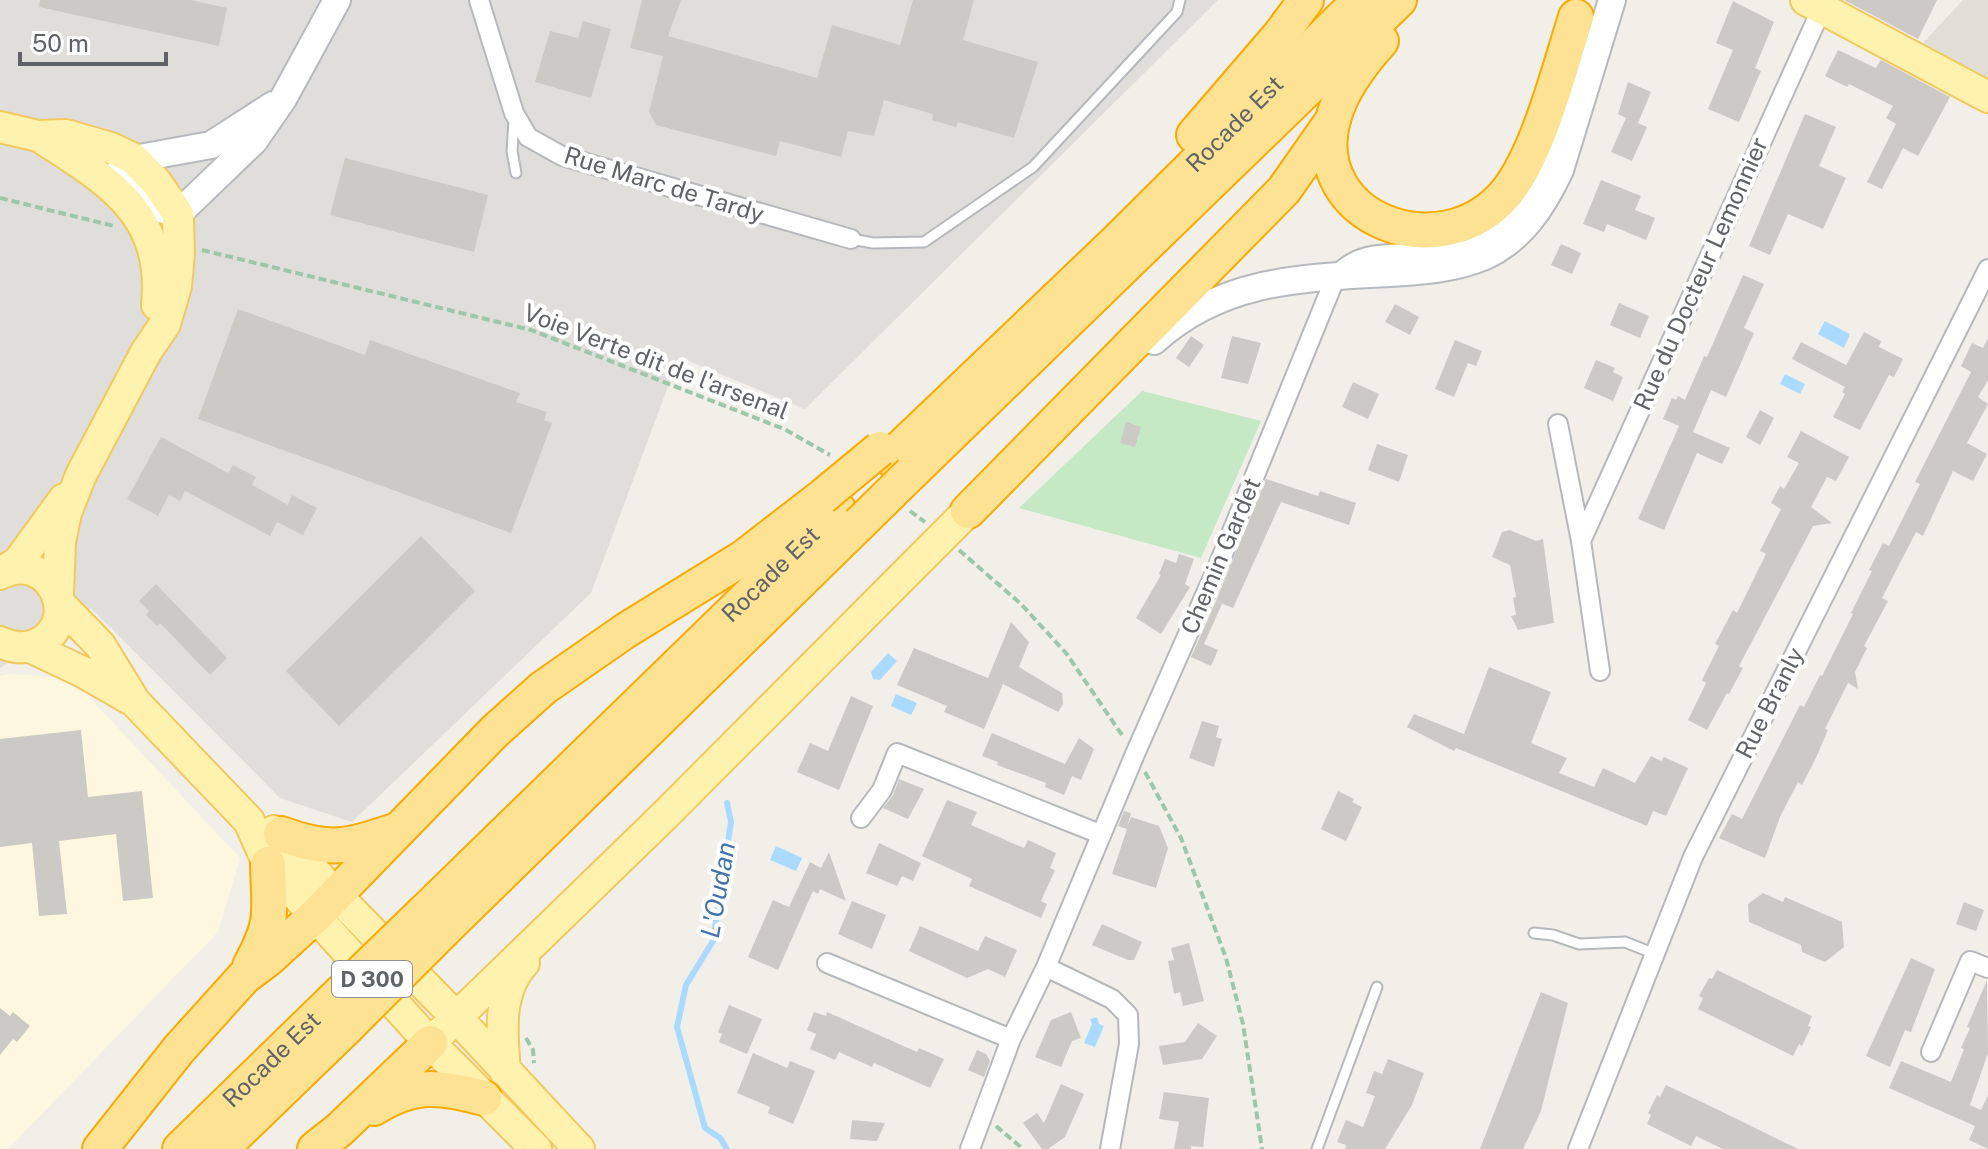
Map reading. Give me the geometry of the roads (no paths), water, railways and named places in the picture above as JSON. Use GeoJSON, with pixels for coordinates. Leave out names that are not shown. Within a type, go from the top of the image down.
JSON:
{"type":"FeatureCollection","features":[{"type":"Feature","properties":{"kind":"highway"},"geometry":{"type":"LineString","coordinates":[[1115,243],[1122,214],[1280,35],[1306,0]]}},
{"type":"Feature","properties":{"kind":"highway","name":"Rocade Est"},"geometry":{"type":"LineString","coordinates":[[894,460],[937,413],[1115,243],[1360,0]]}},
{"type":"Feature","properties":{"kind":"highway","name":"Rocade Est"},"geometry":{"type":"LineString","coordinates":[[180,1149],[337,1016],[840,510],[1399,0]]}},
{"type":"Feature","properties":{"kind":"highway"},"geometry":{"type":"LineString","coordinates":[[968,511],[1284,190],[1333,120],[1344,93],[1371,52],[1421,0]]}},
{"type":"Feature","properties":{"kind":"highway"},"geometry":{"type":"LineString","coordinates":[[1333,120],[1331,141],[1341,184],[1370,216],[1413,230],[1456,228],[1476,220],[1506,194],[1528,158],[1579,8]]}},
{"type":"Feature","properties":{"kind":"highway"},"geometry":{"type":"LineString","coordinates":[[100,1149],[179,1049],[244,977],[325,906],[494,732],[543,688],[625,631],[743,558],[840,510],[894,460]]}},
{"type":"Feature","properties":{"kind":"highway"},"geometry":{"type":"LineString","coordinates":[[244,977],[268,929],[275,849],[352,845],[399,829]]}},
{"type":"Feature","properties":{"kind":"highway","name":"Rocade Est"},"geometry":{"type":"LineString","coordinates":[[221,1149],[337,1016]]}},
{"type":"Feature","properties":{"kind":"highway"},"geometry":{"type":"LineString","coordinates":[[327,1139],[430,1043]]}},
{"type":"Feature","properties":{"kind":"highway"},"geometry":{"type":"LineString","coordinates":[[327,1139],[386,1101],[415,1089],[434,1088],[484,1098]]}},
{"type":"Feature","properties":{"kind":"main road"},"geometry":{"type":"LineString","coordinates":[[1814,4],[1988,97]]}},
{"type":"Feature","properties":{"kind":"main road"},"geometry":{"type":"LineString","coordinates":[[0,127],[38,136],[66,135],[111,148],[134,159],[157,183],[178,214],[179,254],[176,286],[165,324],[146,352],[81,475],[66,513],[60,542],[57,623],[51,633],[13,648]]}},
{"type":"Feature","properties":{"kind":"main road"},"geometry":{"type":"LineString","coordinates":[[38,136],[96,173],[126,200],[154,245],[159,284],[156,313],[146,352]]}},
{"type":"Feature","properties":{"kind":"main road"},"geometry":{"type":"LineString","coordinates":[[2,573],[18,562],[33,545],[81,475]]}},
{"type":"Feature","properties":{"kind":"main road"},"geometry":{"type":"LineString","coordinates":[[430,1043],[614,865],[968,511]]}},
{"type":"Feature","properties":{"kind":"main road"},"geometry":{"type":"LineString","coordinates":[[2,573],[19,568],[44,576],[58,599],[100,645],[135,702],[325,906]]}},
{"type":"Feature","properties":{"kind":"main road"},"geometry":{"type":"LineString","coordinates":[[13,648],[85,673],[135,702]]}},
{"type":"Feature","properties":{"kind":"main road"},"geometry":{"type":"LineString","coordinates":[[505,1071],[502,1043],[504,1005],[515,972],[614,865]]}},
{"type":"Feature","properties":{"kind":"main road","name":"D 300"},"geometry":{"type":"LineString","coordinates":[[325,906],[456,1017],[579,1149]]}},
{"type":"Feature","properties":{"kind":"main road","name":"D 300"},"geometry":{"type":"LineString","coordinates":[[325,906],[430,1043],[536,1149]]}},
{"type":"Feature","properties":{"kind":"street"},"geometry":{"type":"LineString","coordinates":[[38,136],[106,164],[151,206],[178,214],[254,141],[283,99],[337,0]]}},
{"type":"Feature","properties":{"kind":"street","name":"Rue Marc de Tardy"},"geometry":{"type":"LineString","coordinates":[[479,0],[514,113],[528,137],[562,156],[851,239]]}},
{"type":"Feature","properties":{"kind":"street"},"geometry":{"type":"LineString","coordinates":[[968,511],[1168,328],[1183,318],[1230,295],[1262,284],[1453,266],[1486,256],[1513,238],[1530,222],[1560,170],[1612,0]]}},
{"type":"Feature","properties":{"kind":"street","name":"Rue du Docteur Lemonnier"},"geometry":{"type":"LineString","coordinates":[[1581,541],[1814,4]]}},
{"type":"Feature","properties":{"kind":"street"},"geometry":{"type":"LineString","coordinates":[[1336,276],[1346,265],[1362,256],[1462,248],[1492,233],[1516,215],[1547,167],[1574,69],[1579,8]]}},
{"type":"Feature","properties":{"kind":"street"},"geometry":{"type":"LineString","coordinates":[[134,159],[211,145],[283,99]]}},
{"type":"Feature","properties":{"kind":"street","name":"Rue Branly"},"geometry":{"type":"LineString","coordinates":[[1578,1149],[1693,857],[1988,269]]}},
{"type":"Feature","properties":{"kind":"street","name":"Chemin Gardet"},"geometry":{"type":"LineString","coordinates":[[970,1149],[1011,1039],[1046,967],[1100,834],[1218,566],[1336,276]]}},
{"type":"Feature","properties":{"kind":"street"},"geometry":{"type":"LineString","coordinates":[[1558,424],[1581,541],[1600,671]]}},
{"type":"Feature","properties":{"kind":"street"},"geometry":{"type":"LineString","coordinates":[[861,818],[882,790],[897,753],[1100,834]]}},
{"type":"Feature","properties":{"kind":"street"},"geometry":{"type":"LineString","coordinates":[[1931,1052],[1970,961],[1988,968]]}},
{"type":"Feature","properties":{"kind":"street"},"geometry":{"type":"LineString","coordinates":[[827,963],[1011,1039]]}},
{"type":"Feature","properties":{"kind":"street"},"geometry":{"type":"LineString","coordinates":[[1046,967],[1112,999],[1128,1015],[1129,1044],[1110,1149]]}},
{"type":"Feature","properties":{"kind":"lane"},"geometry":{"type":"LineString","coordinates":[[851,239],[873,243],[924,242],[1033,167],[1177,12],[1180,0]]}},
{"type":"Feature","properties":{"kind":"lane"},"geometry":{"type":"LineString","coordinates":[[514,113],[512,151],[516,173]]}},
{"type":"Feature","properties":{"kind":"lane"},"geometry":{"type":"LineString","coordinates":[[1534,933],[1553,935],[1579,944],[1625,942],[1655,954]]}},
{"type":"Feature","properties":{"kind":"lane"},"geometry":{"type":"LineString","coordinates":[[1317,1149],[1377,987]]}},
{"type":"Feature","properties":{"kind":"water"},"geometry":{"type":"Polygon","coordinates":[[[1825,321],[1850,334],[1844,348],[1818,334],[1825,321]]]}},
{"type":"Feature","properties":{"kind":"water"},"geometry":{"type":"Polygon","coordinates":[[[1785,374],[1805,384],[1800,394],[1780,384],[1785,374]]]}},
{"type":"Feature","properties":{"kind":"water"},"geometry":{"type":"Polygon","coordinates":[[[888,653],[897,661],[880,680],[873,679],[871,672],[888,653]]]}},
{"type":"Feature","properties":{"kind":"water"},"geometry":{"type":"Polygon","coordinates":[[[896,694],[917,703],[911,715],[891,706],[896,694]]]}},
{"type":"Feature","properties":{"kind":"water"},"geometry":{"type":"Polygon","coordinates":[[[776,846],[802,858],[796,871],[770,860],[776,846]]]}},
{"type":"Feature","properties":{"kind":"water"},"geometry":{"type":"Polygon","coordinates":[[[1097,1017],[1099,1024],[1104,1026],[1095,1047],[1084,1043],[1092,1024],[1090,1019],[1097,1017]]]}},
{"type":"Feature","properties":{"kind":"waterway","name":"L'Oudan"},"geometry":{"type":"LineString","coordinates":[[727,803],[731,822],[713,941],[686,985],[677,1027],[705,1128],[720,1138],[727,1149]]}}]}
